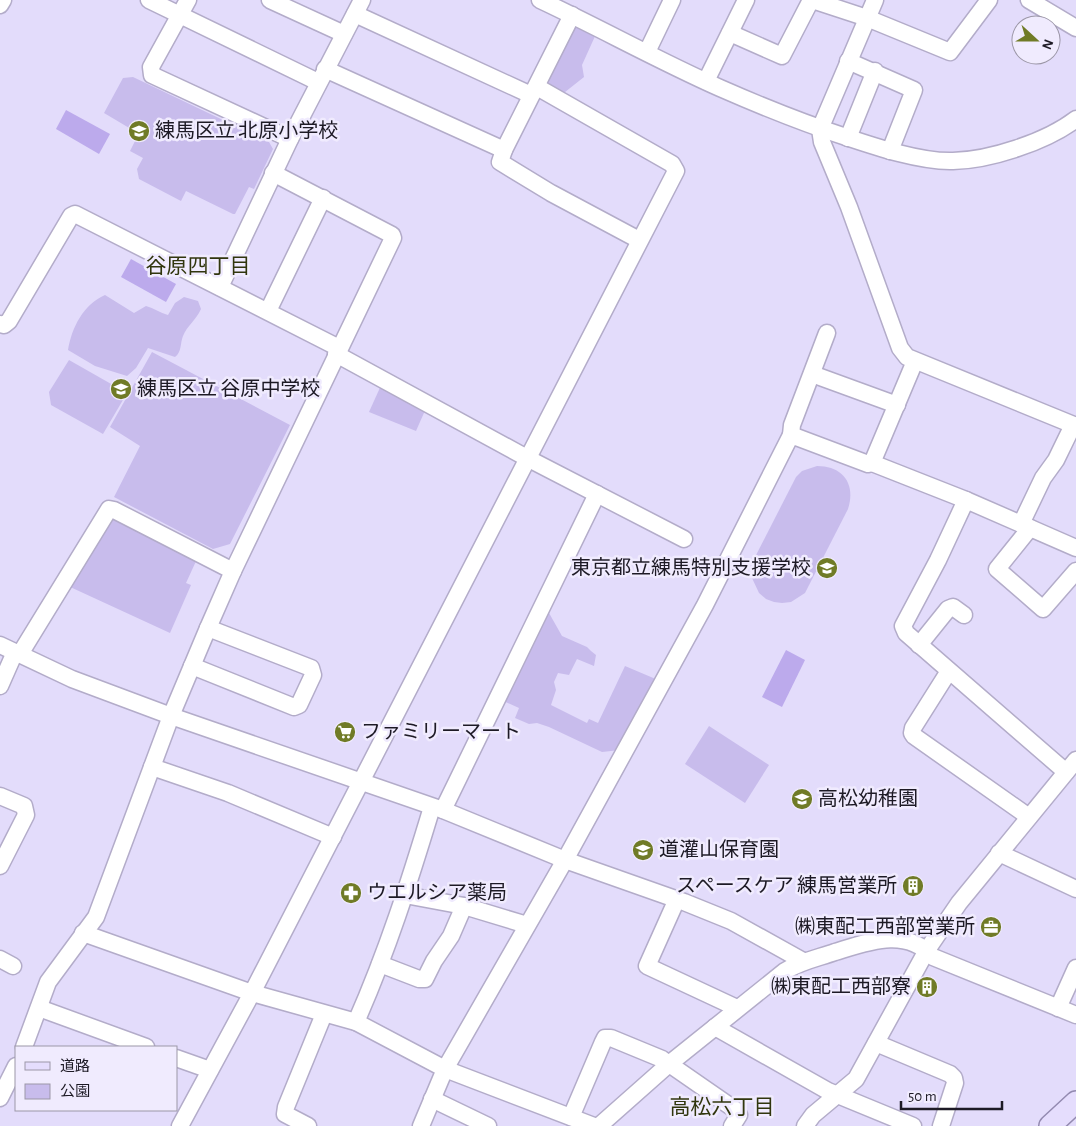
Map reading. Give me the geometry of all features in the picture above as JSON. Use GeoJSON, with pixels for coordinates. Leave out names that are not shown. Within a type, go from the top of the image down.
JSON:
{"type":"FeatureCollection","features":[{"type":"Feature","properties":{"kind":"main road"},"geometry":{"type":"LineString","coordinates":[[1050,1126],[1076,1102]]}},
{"type":"Feature","properties":{"kind":"street"},"geometry":{"type":"LineString","coordinates":[[0,5],[3,0]]}},
{"type":"Feature","properties":{"kind":"street"},"geometry":{"type":"LineString","coordinates":[[149,0],[179,15],[504,150]]}},
{"type":"Feature","properties":{"kind":"street"},"geometry":{"type":"LineString","coordinates":[[188,0],[151,67],[152,75],[290,139]]}},
{"type":"Feature","properties":{"kind":"street"},"geometry":{"type":"LineString","coordinates":[[270,0],[344,34]]}},
{"type":"Feature","properties":{"kind":"street"},"geometry":{"type":"LineString","coordinates":[[540,0],[706,81],[820,129],[890,151],[939,161],[991,157],[1056,133],[1076,119]]}},
{"type":"Feature","properties":{"kind":"street"},"geometry":{"type":"LineString","coordinates":[[647,52],[672,0]]}},
{"type":"Feature","properties":{"kind":"street"},"geometry":{"type":"LineString","coordinates":[[706,81],[746,0]]}},
{"type":"Feature","properties":{"kind":"street"},"geometry":{"type":"LineString","coordinates":[[730,32],[782,56],[811,0],[867,18],[950,52],[989,0]]}},
{"type":"Feature","properties":{"kind":"street"},"geometry":{"type":"LineString","coordinates":[[875,0],[820,129],[822,142],[846,199],[900,348],[906,358],[1074,425],[1056,460],[1043,478],[1026,526],[996,569],[1043,609],[1076,571]]}},
{"type":"Feature","properties":{"kind":"street"},"geometry":{"type":"LineString","coordinates":[[1035,2],[1076,28]]}},
{"type":"Feature","properties":{"kind":"street"},"geometry":{"type":"LineString","coordinates":[[180,1126],[252,993],[526,458],[676,171],[672,164],[534,91],[358,7],[273,173],[220,287]]}},
{"type":"Feature","properties":{"kind":"street"},"geometry":{"type":"LineString","coordinates":[[572,15],[500,158],[500,162],[551,193],[639,240]]}},
{"type":"Feature","properties":{"kind":"street"},"geometry":{"type":"LineString","coordinates":[[848,61],[914,90],[890,151]]}},
{"type":"Feature","properties":{"kind":"street"},"geometry":{"type":"LineString","coordinates":[[848,138],[874,71]]}},
{"type":"Feature","properties":{"kind":"street"},"geometry":{"type":"LineString","coordinates":[[24,1046],[48,982],[96,917],[171,716],[208,628],[233,571],[393,238],[392,235],[273,173]]}},
{"type":"Feature","properties":{"kind":"street"},"geometry":{"type":"LineString","coordinates":[[268,311],[323,198]]}},
{"type":"Feature","properties":{"kind":"street"},"geometry":{"type":"LineString","coordinates":[[0,324],[4,325],[9,321],[71,216],[75,214],[268,311],[526,458],[684,539]]}},
{"type":"Feature","properties":{"kind":"street"},"geometry":{"type":"LineString","coordinates":[[421,1126],[445,1068],[565,860],[705,605],[791,435],[792,425],[827,333]]}},
{"type":"Feature","properties":{"kind":"street"},"geometry":{"type":"LineString","coordinates":[[872,463],[915,361]]}},
{"type":"Feature","properties":{"kind":"street"},"geometry":{"type":"LineString","coordinates":[[812,374],[897,405]]}},
{"type":"Feature","properties":{"kind":"street"},"geometry":{"type":"LineString","coordinates":[[791,435],[868,464],[872,463],[966,500],[1076,547]]}},
{"type":"Feature","properties":{"kind":"street"},"geometry":{"type":"LineString","coordinates":[[356,1022],[380,964],[438,808],[597,494]]}},
{"type":"Feature","properties":{"kind":"street"},"geometry":{"type":"LineString","coordinates":[[805,1126],[813,1115],[856,1078],[927,950],[959,902],[1071,766],[906,634],[903,626],[938,560],[966,500]]}},
{"type":"Feature","properties":{"kind":"street"},"geometry":{"type":"LineString","coordinates":[[0,686],[18,653],[109,510],[114,510],[233,571]]}},
{"type":"Feature","properties":{"kind":"street"},"geometry":{"type":"LineString","coordinates":[[919,645],[948,609],[953,607],[964,615]]}},
{"type":"Feature","properties":{"kind":"street"},"geometry":{"type":"LineString","coordinates":[[192,666],[294,707],[299,705],[313,675],[311,668],[208,628]]}},
{"type":"Feature","properties":{"kind":"street"},"geometry":{"type":"LineString","coordinates":[[0,645],[72,679],[171,716],[438,808],[565,860],[731,920],[803,961]]}},
{"type":"Feature","properties":{"kind":"street"},"geometry":{"type":"LineString","coordinates":[[949,670],[913,728],[914,736],[1029,817]]}},
{"type":"Feature","properties":{"kind":"street"},"geometry":{"type":"LineString","coordinates":[[152,767],[228,793],[333,837]]}},
{"type":"Feature","properties":{"kind":"street"},"geometry":{"type":"LineString","coordinates":[[0,796],[24,806],[26,815],[0,866]]}},
{"type":"Feature","properties":{"kind":"street"},"geometry":{"type":"LineString","coordinates":[[1000,854],[1076,889]]}},
{"type":"Feature","properties":{"kind":"street"},"geometry":{"type":"LineString","coordinates":[[405,895],[464,906],[527,925]]}},
{"type":"Feature","properties":{"kind":"street"},"geometry":{"type":"LineString","coordinates":[[677,899],[647,966],[737,1008]]}},
{"type":"Feature","properties":{"kind":"street"},"geometry":{"type":"LineString","coordinates":[[380,964],[419,979],[425,979],[434,961],[451,936],[464,906]]}},
{"type":"Feature","properties":{"kind":"street"},"geometry":{"type":"LineString","coordinates":[[83,933],[252,993],[356,1022],[445,1068],[594,1126]]}},
{"type":"Feature","properties":{"kind":"street"},"geometry":{"type":"LineString","coordinates":[[599,1126],[669,1064],[785,971],[803,961],[884,939],[918,944],[933,957],[1076,1015]]}},
{"type":"Feature","properties":{"kind":"street"},"geometry":{"type":"LineString","coordinates":[[1058,1008],[1076,968]]}},
{"type":"Feature","properties":{"kind":"street"},"geometry":{"type":"LineString","coordinates":[[39,1008],[143,1046]]}},
{"type":"Feature","properties":{"kind":"street"},"geometry":{"type":"LineString","coordinates":[[308,1126],[288,1117],[285,1114],[286,1107],[324,1014]]}},
{"type":"Feature","properties":{"kind":"street"},"geometry":{"type":"LineString","coordinates":[[715,1026],[837,1095],[913,1126]]}},
{"type":"Feature","properties":{"kind":"street"},"geometry":{"type":"LineString","coordinates":[[572,1117],[606,1038],[611,1038],[669,1064],[739,1112],[732,1126]]}},
{"type":"Feature","properties":{"kind":"street"},"geometry":{"type":"LineString","coordinates":[[876,1043],[950,1074],[954,1078],[955,1083],[941,1126]]}},
{"type":"Feature","properties":{"kind":"street"},"geometry":{"type":"LineString","coordinates":[[178,1059],[210,1070]]}},
{"type":"Feature","properties":{"kind":"street"},"geometry":{"type":"LineString","coordinates":[[0,1098],[15,1068]]}},
{"type":"Feature","properties":{"kind":"street"},"geometry":{"type":"LineString","coordinates":[[432,1100],[488,1126]]}},
{"type":"Feature","properties":{"kind":"green space"},"geometry":{"type":"Polygon","coordinates":[[[578,25],[596,34],[582,65],[584,77],[560,96],[548,88],[546,80],[572,27],[578,25]]]}},
{"type":"Feature","properties":{"kind":"green space"},"geometry":{"type":"Polygon","coordinates":[[[133,77],[269,142],[273,149],[254,189],[249,187],[235,214],[186,191],[181,201],[139,179],[137,169],[143,158],[130,151],[137,137],[136,132],[104,113],[123,78],[133,77]]]}},
{"type":"Feature","properties":{"kind":"green space"},"geometry":{"type":"Polygon","coordinates":[[[105,295],[134,313],[146,306],[168,315],[175,303],[184,297],[198,301],[201,309],[185,332],[180,350],[175,357],[148,348],[136,368],[127,376],[95,366],[68,350],[72,333],[80,318],[90,305],[105,295]]]}},
{"type":"Feature","properties":{"kind":"green space"},"geometry":{"type":"Polygon","coordinates":[[[152,352],[290,425],[230,544],[213,549],[114,497],[140,446],[110,427],[152,352]]]}},
{"type":"Feature","properties":{"kind":"green space"},"geometry":{"type":"Polygon","coordinates":[[[69,360],[127,393],[103,434],[51,405],[49,392],[69,360]]]}},
{"type":"Feature","properties":{"kind":"green space"},"geometry":{"type":"Polygon","coordinates":[[[383,381],[427,406],[416,431],[369,412],[383,381]]]}},
{"type":"Feature","properties":{"kind":"green space"},"geometry":{"type":"Polygon","coordinates":[[[817,466],[834,469],[845,478],[849,484],[850,492],[848,509],[805,593],[791,602],[774,602],[766,599],[759,593],[752,578],[753,561],[796,477],[802,471],[817,466]]]}},
{"type":"Feature","properties":{"kind":"green space"},"geometry":{"type":"Polygon","coordinates":[[[115,516],[197,559],[186,583],[191,585],[170,633],[68,586],[109,519],[115,516]]]}},
{"type":"Feature","properties":{"kind":"green space"},"geometry":{"type":"Polygon","coordinates":[[[545,610],[549,613],[562,636],[587,647],[596,655],[594,666],[577,659],[569,675],[558,673],[554,682],[556,690],[551,705],[587,723],[589,719],[598,723],[625,666],[658,680],[620,750],[602,752],[549,727],[537,723],[529,724],[515,718],[519,708],[501,700],[545,610]]]}},
{"type":"Feature","properties":{"kind":"green space"},"geometry":{"type":"Polygon","coordinates":[[[709,726],[769,765],[745,803],[685,764],[709,726]]]}},
{"type":"Feature","properties":{"kind":"shaded area"},"geometry":{"type":"Polygon","coordinates":[[[66,110],[110,134],[99,154],[56,129],[66,110]]]}},
{"type":"Feature","properties":{"kind":"shaded area"},"geometry":{"type":"Polygon","coordinates":[[[131,259],[176,284],[166,302],[121,277],[131,259]]]}},
{"type":"Feature","properties":{"kind":"shaded area"},"geometry":{"type":"Polygon","coordinates":[[[786,650],[805,660],[782,707],[762,697],[786,650]]]}},
{"type":"Feature","properties":{"kind":"place","name":"練馬区立 北原小学校"},"geometry":{"type":"Point","coordinates":[139,131]}},
{"type":"Feature","properties":{"kind":"place","name":"練馬区立 谷原中学校"},"geometry":{"type":"Point","coordinates":[121,389]}},
{"type":"Feature","properties":{"kind":"place","name":"東京都立練馬特別支援学校"},"geometry":{"type":"Point","coordinates":[827,568]}},
{"type":"Feature","properties":{"kind":"place","name":"ファミリーマート"},"geometry":{"type":"Point","coordinates":[345,732]}},
{"type":"Feature","properties":{"kind":"place","name":"高松幼稚園"},"geometry":{"type":"Point","coordinates":[802,799]}},
{"type":"Feature","properties":{"kind":"place","name":"道灌山保育園"},"geometry":{"type":"Point","coordinates":[643,850]}},
{"type":"Feature","properties":{"kind":"place","name":"スペースケア 練馬営業所"},"geometry":{"type":"Point","coordinates":[913,886]}},
{"type":"Feature","properties":{"kind":"place","name":"ウエルシア薬局"},"geometry":{"type":"Point","coordinates":[351,893]}},
{"type":"Feature","properties":{"kind":"place","name":"㈱東配工西部営業所"},"geometry":{"type":"Point","coordinates":[991,927]}},
{"type":"Feature","properties":{"kind":"place","name":"㈱東配工西部寮"},"geometry":{"type":"Point","coordinates":[927,987]}},
{"type":"Feature","properties":{"kind":"district","name":"谷原四丁目"},"geometry":{"type":"Point","coordinates":[198,266]}},
{"type":"Feature","properties":{"kind":"district","name":"高松六丁目"},"geometry":{"type":"Point","coordinates":[722,1107]}}]}
